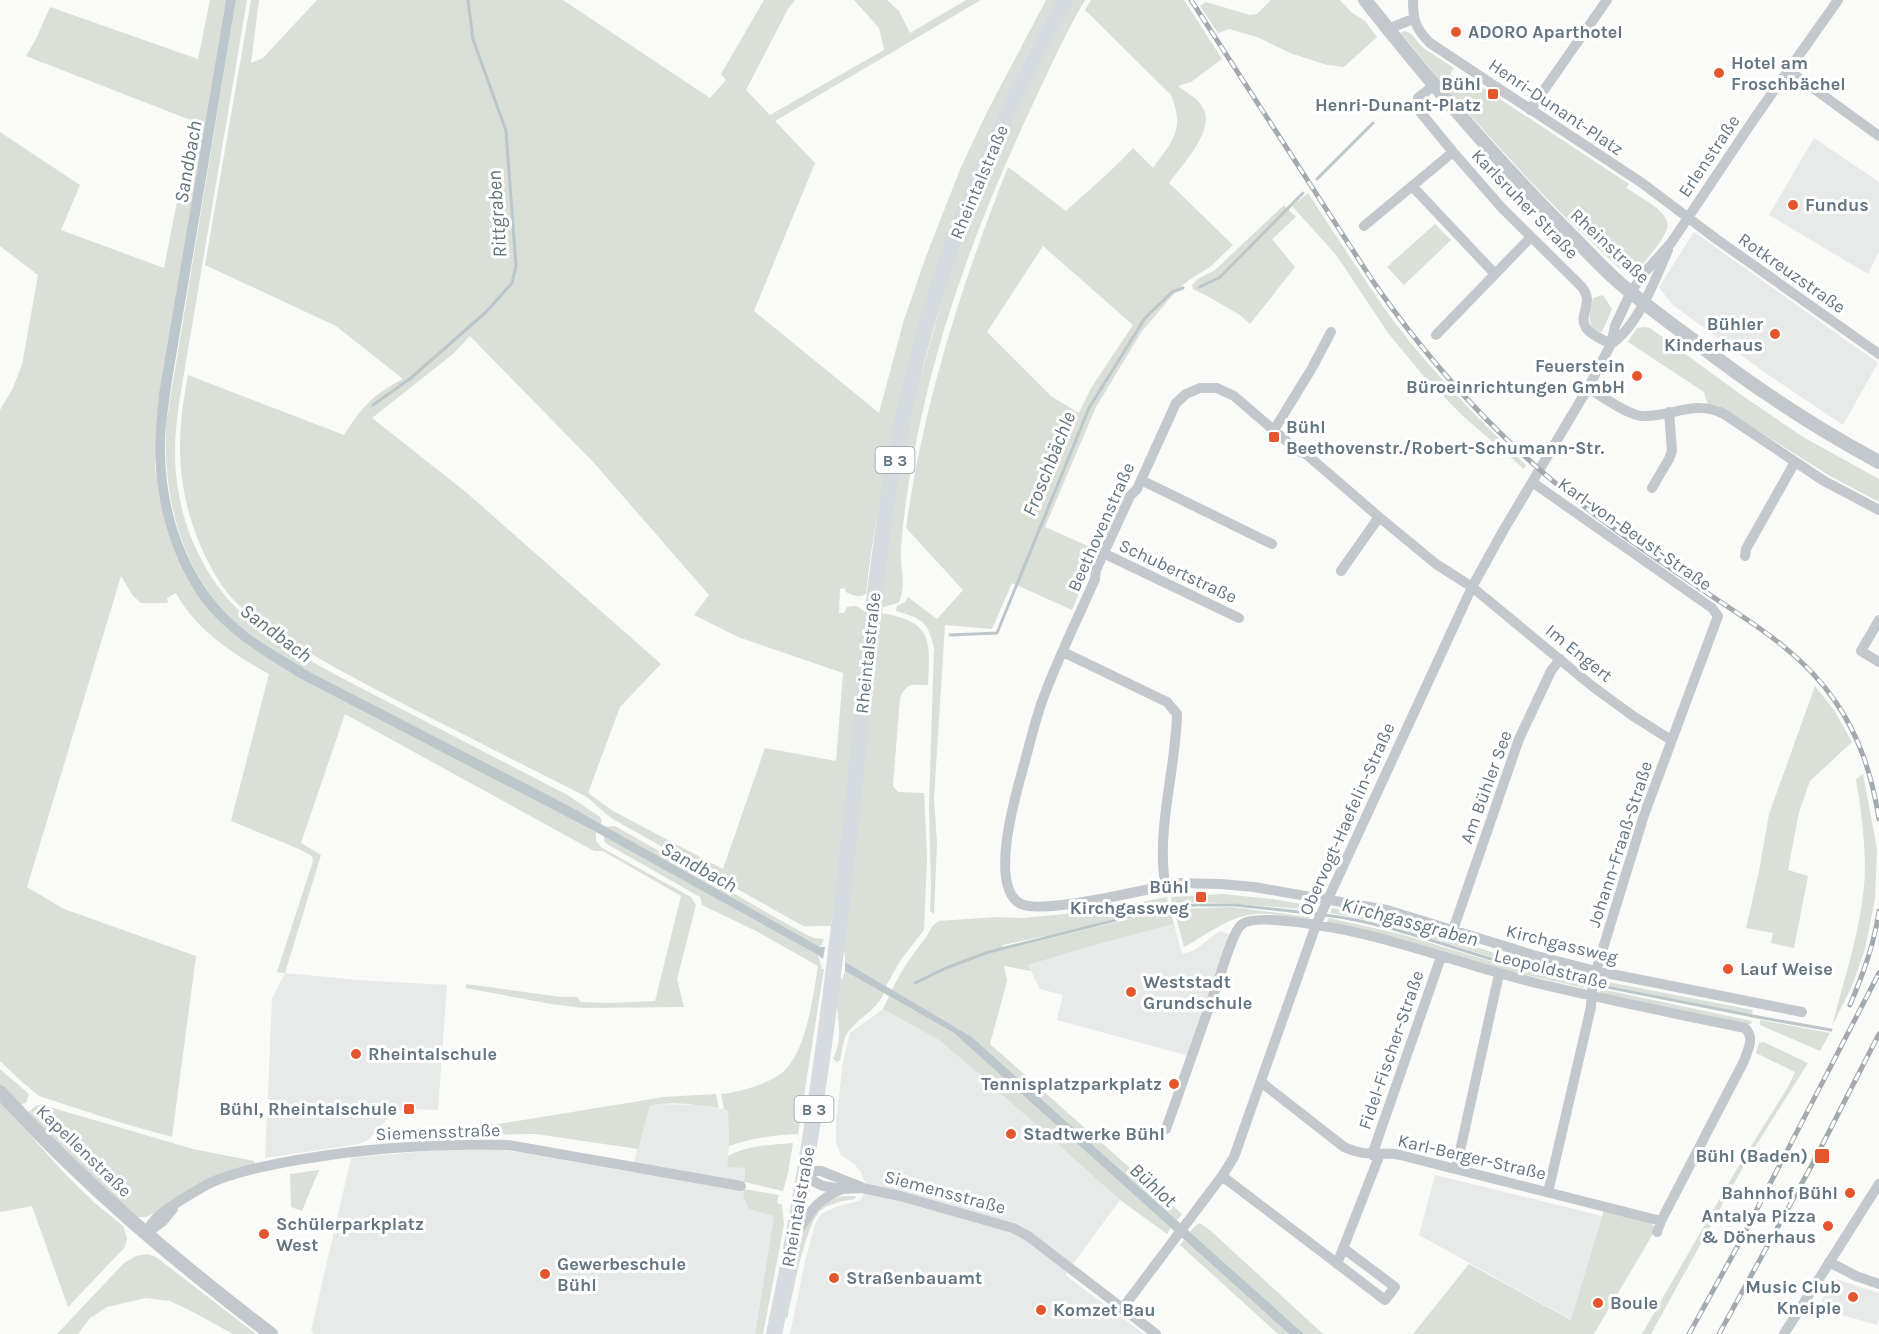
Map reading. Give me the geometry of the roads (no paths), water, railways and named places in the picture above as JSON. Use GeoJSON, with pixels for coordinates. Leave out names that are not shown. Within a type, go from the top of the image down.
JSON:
{"type":"FeatureCollection","features":[{"type":"Feature","properties":{"kind":"main road","name":"Rheintalstraße"},"geometry":{"type":"LineString","coordinates":[[774,1334],[793,1239],[822,1058],[836,950],[873,603],[887,501],[906,403],[925,328],[951,249],[981,172],[1037,50],[1065,0]]}},
{"type":"Feature","properties":{"kind":"street","name":"Rheinstraße"},"geometry":{"type":"LineString","coordinates":[[1365,0],[1433,86],[1529,194],[1611,275],[1766,395],[1839,441],[1879,462]]}},
{"type":"Feature","properties":{"kind":"street"},"geometry":{"type":"LineString","coordinates":[[1388,29],[1413,19],[1413,0]]}},
{"type":"Feature","properties":{"kind":"street"},"geometry":{"type":"LineString","coordinates":[[1530,110],[1607,0]]}},
{"type":"Feature","properties":{"kind":"street","name":"Erlenstraße"},"geometry":{"type":"LineString","coordinates":[[1643,302],[1671,243],[1838,0]]}},
{"type":"Feature","properties":{"kind":"street","name":"Henri-Dunant-Platz"},"geometry":{"type":"LineString","coordinates":[[1413,19],[1430,43],[1642,183],[1688,217]]}},
{"type":"Feature","properties":{"kind":"street"},"geometry":{"type":"LineString","coordinates":[[1788,70],[1879,136]]}},
{"type":"Feature","properties":{"kind":"street","name":"Karlsruher Straße"},"geometry":{"type":"LineString","coordinates":[[1433,86],[1418,98],[1417,106],[1502,208],[1587,292],[1584,326],[1611,344]]}},
{"type":"Feature","properties":{"kind":"street"},"geometry":{"type":"LineString","coordinates":[[1364,226],[1453,152]]}},
{"type":"Feature","properties":{"kind":"street"},"geometry":{"type":"LineString","coordinates":[[1412,186],[1495,274]]}},
{"type":"Feature","properties":{"kind":"street","name":"Rotkreuzstraße"},"geometry":{"type":"LineString","coordinates":[[1688,217],[1879,354]]}},
{"type":"Feature","properties":{"kind":"street"},"geometry":{"type":"LineString","coordinates":[[1436,335],[1531,237]]}},
{"type":"Feature","properties":{"kind":"street","name":"Erlenstraße"},"geometry":{"type":"LineString","coordinates":[[1631,292],[1647,269],[1671,243]]}},
{"type":"Feature","properties":{"kind":"street","name":"Obervogt-Haefelin-Straße"},"geometry":{"type":"LineString","coordinates":[[1122,1309],[1222,1176],[1233,1157],[1327,902],[1472,587],[1588,388],[1611,344],[1615,326],[1631,292]]}},
{"type":"Feature","properties":{"kind":"street","name":"Obervogt-Haefelin-Straße"},"geometry":{"type":"LineString","coordinates":[[1611,344],[1620,338],[1643,302]]}},
{"type":"Feature","properties":{"kind":"street"},"geometry":{"type":"LineString","coordinates":[[1274,430],[1331,332]]}},
{"type":"Feature","properties":{"kind":"street","name":"Beethovenstraße"},"geometry":{"type":"LineString","coordinates":[[1023,905],[1014,899],[1009,891],[1005,854],[1008,829],[1042,703],[1095,579],[1096,570],[1130,496],[1137,489],[1176,403],[1193,390],[1212,388],[1228,393],[1298,451],[1306,454],[1436,564],[1472,587]]}},
{"type":"Feature","properties":{"kind":"street"},"geometry":{"type":"LineString","coordinates":[[1588,388],[1632,413],[1642,416],[1698,407],[1713,409],[1824,481],[1879,510]]}},
{"type":"Feature","properties":{"kind":"street"},"geometry":{"type":"LineString","coordinates":[[1652,488],[1672,451],[1669,412]]}},
{"type":"Feature","properties":{"kind":"street"},"geometry":{"type":"LineString","coordinates":[[1745,556],[1746,549],[1795,462]]}},
{"type":"Feature","properties":{"kind":"street"},"geometry":{"type":"LineString","coordinates":[[1141,480],[1272,543]]}},
{"type":"Feature","properties":{"kind":"street","name":"Karl-von-Beust-Straße"},"geometry":{"type":"LineString","coordinates":[[1532,482],[1712,608],[1718,616]]}},
{"type":"Feature","properties":{"kind":"street"},"geometry":{"type":"LineString","coordinates":[[1341,571],[1379,518]]}},
{"type":"Feature","properties":{"kind":"street","name":"Schubertstraße"},"geometry":{"type":"LineString","coordinates":[[1103,554],[1239,618]]}},
{"type":"Feature","properties":{"kind":"street","name":"Im Engert"},"geometry":{"type":"LineString","coordinates":[[1472,587],[1633,716],[1671,740]]}},
{"type":"Feature","properties":{"kind":"street","name":"Johann-Fraaß-Straße"},"geometry":{"type":"LineString","coordinates":[[1548,1192],[1596,975],[1644,815],[1718,616]]}},
{"type":"Feature","properties":{"kind":"street"},"geometry":{"type":"LineString","coordinates":[[1879,621],[1861,651],[1879,662]]}},
{"type":"Feature","properties":{"kind":"street"},"geometry":{"type":"LineString","coordinates":[[1063,652],[1167,702],[1177,714],[1162,881]]}},
{"type":"Feature","properties":{"kind":"street","name":"Am Bühler See"},"geometry":{"type":"LineString","coordinates":[[1453,930],[1519,739],[1551,671],[1560,659]]}},
{"type":"Feature","properties":{"kind":"street","name":"Kirchgassweg"},"geometry":{"type":"LineString","coordinates":[[1023,905],[1030,907],[1073,903],[1162,881],[1168,889],[1173,887],[1174,883],[1279,890],[1327,902],[1387,910],[1596,975],[1802,1012]]}},
{"type":"Feature","properties":{"kind":"street","name":"Leopoldstraße"},"geometry":{"type":"LineString","coordinates":[[1166,1129],[1239,927],[1244,922],[1262,919],[1318,922],[1499,974],[1744,1028],[1750,1032],[1751,1042],[1742,1066],[1660,1227]]}},
{"type":"Feature","properties":{"kind":"street","name":"Fidel-Fischer-Straße"},"geometry":{"type":"LineString","coordinates":[[1337,1264],[1376,1155],[1441,957]]}},
{"type":"Feature","properties":{"kind":"street"},"geometry":{"type":"LineString","coordinates":[[1456,1170],[1499,974]]}},
{"type":"Feature","properties":{"kind":"street","name":"Karl-Berger-Straße"},"geometry":{"type":"LineString","coordinates":[[1261,1082],[1344,1147],[1355,1152],[1400,1155],[1548,1192],[1660,1227]]}},
{"type":"Feature","properties":{"kind":"street","name":"Kapellenstraße"},"geometry":{"type":"LineString","coordinates":[[0,1092],[80,1176],[145,1234],[271,1334]]}},
{"type":"Feature","properties":{"kind":"street","name":"Siemensstraße"},"geometry":{"type":"LineString","coordinates":[[145,1234],[152,1221],[160,1213],[216,1180],[263,1167],[326,1155],[376,1149],[469,1144],[508,1145],[741,1186]]}},
{"type":"Feature","properties":{"kind":"street"},"geometry":{"type":"LineString","coordinates":[[804,1172],[821,1171],[862,1188]]}},
{"type":"Feature","properties":{"kind":"street","name":"Siemensstraße"},"geometry":{"type":"LineString","coordinates":[[804,1172],[823,1186],[842,1189],[862,1188],[900,1196],[1013,1227],[1156,1334]]}},
{"type":"Feature","properties":{"kind":"street"},"geometry":{"type":"LineString","coordinates":[[1222,1176],[1385,1300],[1395,1287],[1343,1248]]}},
{"type":"Feature","properties":{"kind":"street"},"geometry":{"type":"LineString","coordinates":[[1784,1334],[1879,1184]]}},
{"type":"Feature","properties":{"kind":"street"},"geometry":{"type":"LineString","coordinates":[[793,1239],[815,1205],[826,1196],[842,1189]]}},
{"type":"Feature","properties":{"kind":"street"},"geometry":{"type":"LineString","coordinates":[[1828,1262],[1879,1284]]}},
{"type":"Feature","properties":{"kind":"waterway","name":"Rittgraben"},"geometry":{"type":"LineString","coordinates":[[373,405],[411,378],[486,312],[512,283],[516,266],[506,131],[473,39],[468,0]]}},
{"type":"Feature","properties":{"kind":"waterway","name":"Froschbächle"},"geometry":{"type":"LineString","coordinates":[[1317,179],[1373,123]]}},
{"type":"Feature","properties":{"kind":"waterway","name":"Froschbächle"},"geometry":{"type":"LineString","coordinates":[[1199,287],[1219,278],[1303,193]]}},
{"type":"Feature","properties":{"kind":"waterway","name":"Froschbächle"},"geometry":{"type":"LineString","coordinates":[[950,635],[997,633],[1089,408],[1145,318],[1172,292],[1183,288]]}},
{"type":"Feature","properties":{"kind":"waterway","name":"Kirchgassgraben"},"geometry":{"type":"LineString","coordinates":[[915,983],[946,968],[989,952],[1167,907],[1235,905],[1317,914]]}},
{"type":"Feature","properties":{"kind":"waterway","name":"Kirchgassgraben"},"geometry":{"type":"LineString","coordinates":[[1324,915],[1391,928],[1512,965],[1590,983]]}},
{"type":"Feature","properties":{"kind":"waterway","name":"Kirchgassgraben"},"geometry":{"type":"LineString","coordinates":[[1597,985],[1831,1030]]}},
{"type":"Feature","properties":{"kind":"railway"},"geometry":{"type":"LineString","coordinates":[[1191,0],[1372,280],[1440,368],[1489,422],[1571,496],[1625,537],[1767,634],[1811,671],[1835,701],[1858,743],[1869,772],[1879,819]]}},
{"type":"Feature","properties":{"kind":"railway"},"geometry":{"type":"LineString","coordinates":[[1850,1005],[1867,959],[1879,911]]}},
{"type":"Feature","properties":{"kind":"railway"},"geometry":{"type":"LineString","coordinates":[[1689,1334],[1741,1240],[1879,973]]}},
{"type":"Feature","properties":{"kind":"railway"},"geometry":{"type":"LineString","coordinates":[[1719,1334],[1813,1163],[1879,1034]]}},
{"type":"Feature","properties":{"kind":"place","name":"ADORO Aparthotel"},"geometry":{"type":"Point","coordinates":[1456,32]}},
{"type":"Feature","properties":{"kind":"place","name":"Hotel am Froschbächel"},"geometry":{"type":"Point","coordinates":[1719,73]}},
{"type":"Feature","properties":{"kind":"place","name":"Bühl Henri-Dunant-Platz"},"geometry":{"type":"Point","coordinates":[1493,94]}},
{"type":"Feature","properties":{"kind":"place","name":"Fundus"},"geometry":{"type":"Point","coordinates":[1793,205]}},
{"type":"Feature","properties":{"kind":"place","name":"Bühler Kinderhaus"},"geometry":{"type":"Point","coordinates":[1775,334]}},
{"type":"Feature","properties":{"kind":"place","name":"Feuerstein Büroeinrichtungen GmbH"},"geometry":{"type":"Point","coordinates":[1637,376]}},
{"type":"Feature","properties":{"kind":"place","name":"Bühl Beethovenstr./Robert-Schumann-Str."},"geometry":{"type":"Point","coordinates":[1274,437]}},
{"type":"Feature","properties":{"kind":"place","name":"Bühl Kirchgassweg"},"geometry":{"type":"Point","coordinates":[1201,897]}},
{"type":"Feature","properties":{"kind":"place","name":"Lauf Weise"},"geometry":{"type":"Point","coordinates":[1728,969]}},
{"type":"Feature","properties":{"kind":"place","name":"Weststadt Grundschule"},"geometry":{"type":"Point","coordinates":[1131,992]}},
{"type":"Feature","properties":{"kind":"place","name":"Rheintalschule"},"geometry":{"type":"Point","coordinates":[356,1054]}},
{"type":"Feature","properties":{"kind":"place","name":"Tennisplatzparkplatz"},"geometry":{"type":"Point","coordinates":[1174,1084]}},
{"type":"Feature","properties":{"kind":"place","name":"Bühl, Rheintalschule"},"geometry":{"type":"Point","coordinates":[409,1109]}},
{"type":"Feature","properties":{"kind":"place","name":"Stadtwerke Bühl"},"geometry":{"type":"Point","coordinates":[1011,1134]}},
{"type":"Feature","properties":{"kind":"place","name":"Bühl (Baden)"},"geometry":{"type":"Point","coordinates":[1822,1156]}},
{"type":"Feature","properties":{"kind":"place","name":"Bahnhof Bühl"},"geometry":{"type":"Point","coordinates":[1850,1193]}},
{"type":"Feature","properties":{"kind":"place","name":"Antalya Pizza & Dönerhaus"},"geometry":{"type":"Point","coordinates":[1828,1226]}},
{"type":"Feature","properties":{"kind":"place","name":"Schülerparkplatz West"},"geometry":{"type":"Point","coordinates":[264,1234]}},
{"type":"Feature","properties":{"kind":"place","name":"Gewerbeschule Bühl"},"geometry":{"type":"Point","coordinates":[545,1274]}},
{"type":"Feature","properties":{"kind":"place","name":"Straßenbauamt"},"geometry":{"type":"Point","coordinates":[834,1278]}},
{"type":"Feature","properties":{"kind":"place","name":"Music Club Kneiple"},"geometry":{"type":"Point","coordinates":[1853,1297]}},
{"type":"Feature","properties":{"kind":"place","name":"Boule"},"geometry":{"type":"Point","coordinates":[1598,1303]}},
{"type":"Feature","properties":{"kind":"place","name":"Komzet Bau"},"geometry":{"type":"Point","coordinates":[1041,1310]}},
{"type":"Feature","properties":{"kind":"water label","name":"Sandbach"},"geometry":{"type":"Point","coordinates":[188,162]}},
{"type":"Feature","properties":{"kind":"water label","name":"Sandbach"},"geometry":{"type":"Point","coordinates":[276,633]}},
{"type":"Feature","properties":{"kind":"water label","name":"Sandbach"},"geometry":{"type":"Point","coordinates":[699,867]}},
{"type":"Feature","properties":{"kind":"water label","name":"Bühlot"},"geometry":{"type":"Point","coordinates":[1153,1185]}}]}
